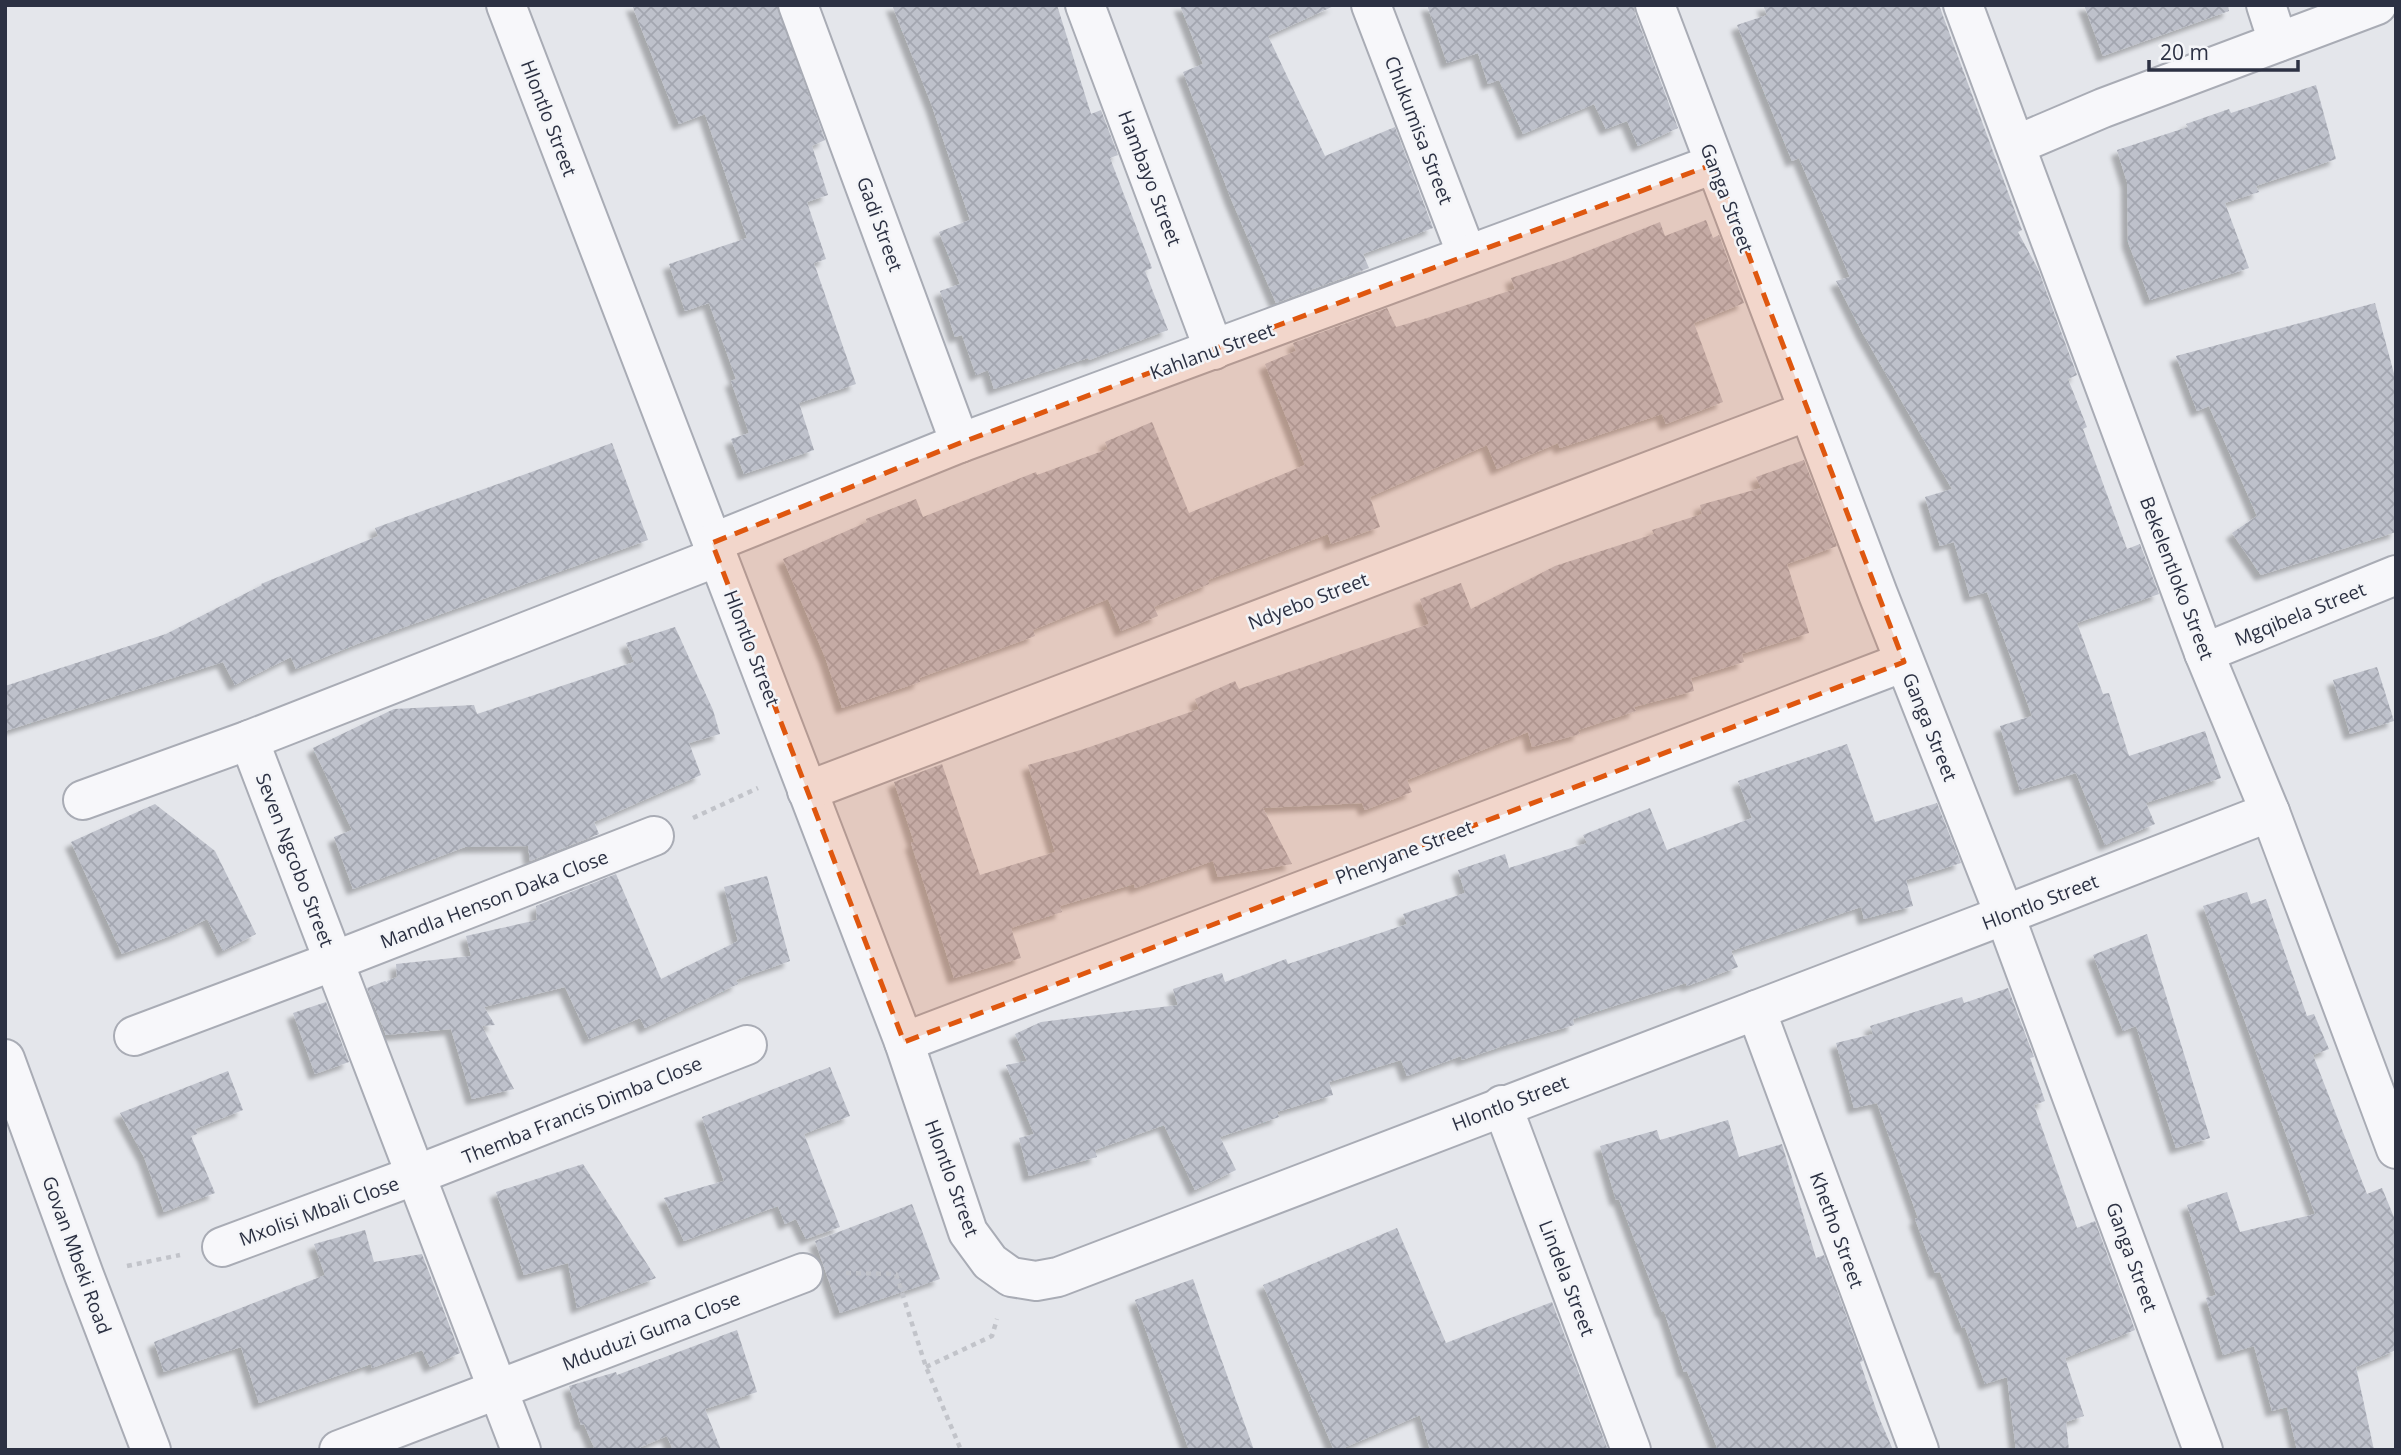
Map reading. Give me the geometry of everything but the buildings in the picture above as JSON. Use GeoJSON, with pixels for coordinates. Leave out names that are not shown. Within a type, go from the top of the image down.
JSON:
{"type":"FeatureCollection","features":[{"type":"Feature","properties":{"kind":"street","name":"Hlontlo Street"},"geometry":{"type":"LineString","coordinates":[[506,5],[904,1042],[968,1232],[990,1262],[1011,1277],[1036,1281],[1058,1277],[1502,1105],[2005,916],[2270,812]]}},
{"type":"Feature","properties":{"kind":"street","name":"Gadi Street"},"geometry":{"type":"LineString","coordinates":[[798,5],[960,443]]}},
{"type":"Feature","properties":{"kind":"street","name":"Hambayo Street"},"geometry":{"type":"LineString","coordinates":[[1085,5],[1214,350]]}},
{"type":"Feature","properties":{"kind":"street","name":"Chukumisa Street"},"geometry":{"type":"LineString","coordinates":[[1371,5],[1467,255]]}},
{"type":"Feature","properties":{"kind":"street","name":"Ganga Street"},"geometry":{"type":"LineString","coordinates":[[1656,5],[1808,411],[2005,916],[2203,1450]]}},
{"type":"Feature","properties":{"kind":"street","name":"Bekelentloko Street"},"geometry":{"type":"LineString","coordinates":[[1963,5],[2204,653],[2270,812],[2396,1149]]}},
{"type":"Feature","properties":{"kind":"street"},"geometry":{"type":"LineString","coordinates":[[2266,5],[2278,42]]}},
{"type":"Feature","properties":{"kind":"street"},"geometry":{"type":"LineString","coordinates":[[2015,145],[2103,108],[2377,5]]}},
{"type":"Feature","properties":{"kind":"street","name":"Kahlanu Street"},"geometry":{"type":"LineString","coordinates":[[715,550],[960,443],[1714,164]]}},
{"type":"Feature","properties":{"kind":"street","name":"Ndyebo Street"},"geometry":{"type":"LineString","coordinates":[[803,780],[1808,411]]}},
{"type":"Feature","properties":{"kind":"street"},"geometry":{"type":"LineString","coordinates":[[83,800],[249,740],[715,550]]}},
{"type":"Feature","properties":{"kind":"street","name":"Mgqibela Street"},"geometry":{"type":"LineString","coordinates":[[2204,653],[2396,575]]}},
{"type":"Feature","properties":{"kind":"street","name":"Phenyane Street"},"geometry":{"type":"LineString","coordinates":[[904,1042],[1905,662]]}},
{"type":"Feature","properties":{"kind":"street","name":"Seven Ngcobo Street"},"geometry":{"type":"LineString","coordinates":[[249,740],[521,1450]]}},
{"type":"Feature","properties":{"kind":"street","name":"Mandla Henson Daka Close"},"geometry":{"type":"LineString","coordinates":[[134,1036],[654,836]]}},
{"type":"Feature","properties":{"kind":"street","name":"Khetho Street"},"geometry":{"type":"LineString","coordinates":[[1756,1010],[1919,1450]]}},
{"type":"Feature","properties":{"kind":"street","name":"Themba Francis Dimba Close"},"geometry":{"type":"LineString","coordinates":[[416,1175],[747,1045]]}},
{"type":"Feature","properties":{"kind":"street","name":"Govan Mbeki Road"},"geometry":{"type":"LineString","coordinates":[[5,1059],[151,1450]]}},
{"type":"Feature","properties":{"kind":"street","name":"Lindela Street"},"geometry":{"type":"LineString","coordinates":[[1502,1105],[1631,1450]]}},
{"type":"Feature","properties":{"kind":"street","name":"Mxolisi Mbali Close"},"geometry":{"type":"LineString","coordinates":[[222,1247],[416,1175]]}},
{"type":"Feature","properties":{"kind":"street","name":"Mduduzi Guma Close"},"geometry":{"type":"LineString","coordinates":[[339,1450],[803,1273]]}},
{"type":"Feature","properties":{"kind":"path"},"geometry":{"type":"LineString","coordinates":[[654,836],[803,780]]}},
{"type":"Feature","properties":{"kind":"path"},"geometry":{"type":"LineString","coordinates":[[84,1275],[222,1247]]}},
{"type":"Feature","properties":{"kind":"path"},"geometry":{"type":"LineString","coordinates":[[803,1273],[895,1274],[926,1367],[961,1450]]}},
{"type":"Feature","properties":{"kind":"path"},"geometry":{"type":"LineString","coordinates":[[926,1367],[992,1336],[1011,1277]]}},
{"type":"Feature","properties":{"kind":"highlighted area"},"geometry":{"type":"Polygon","coordinates":[[[1714,164],[1904,662],[904,1042],[712,543],[960,443],[1714,164]]]}}]}
